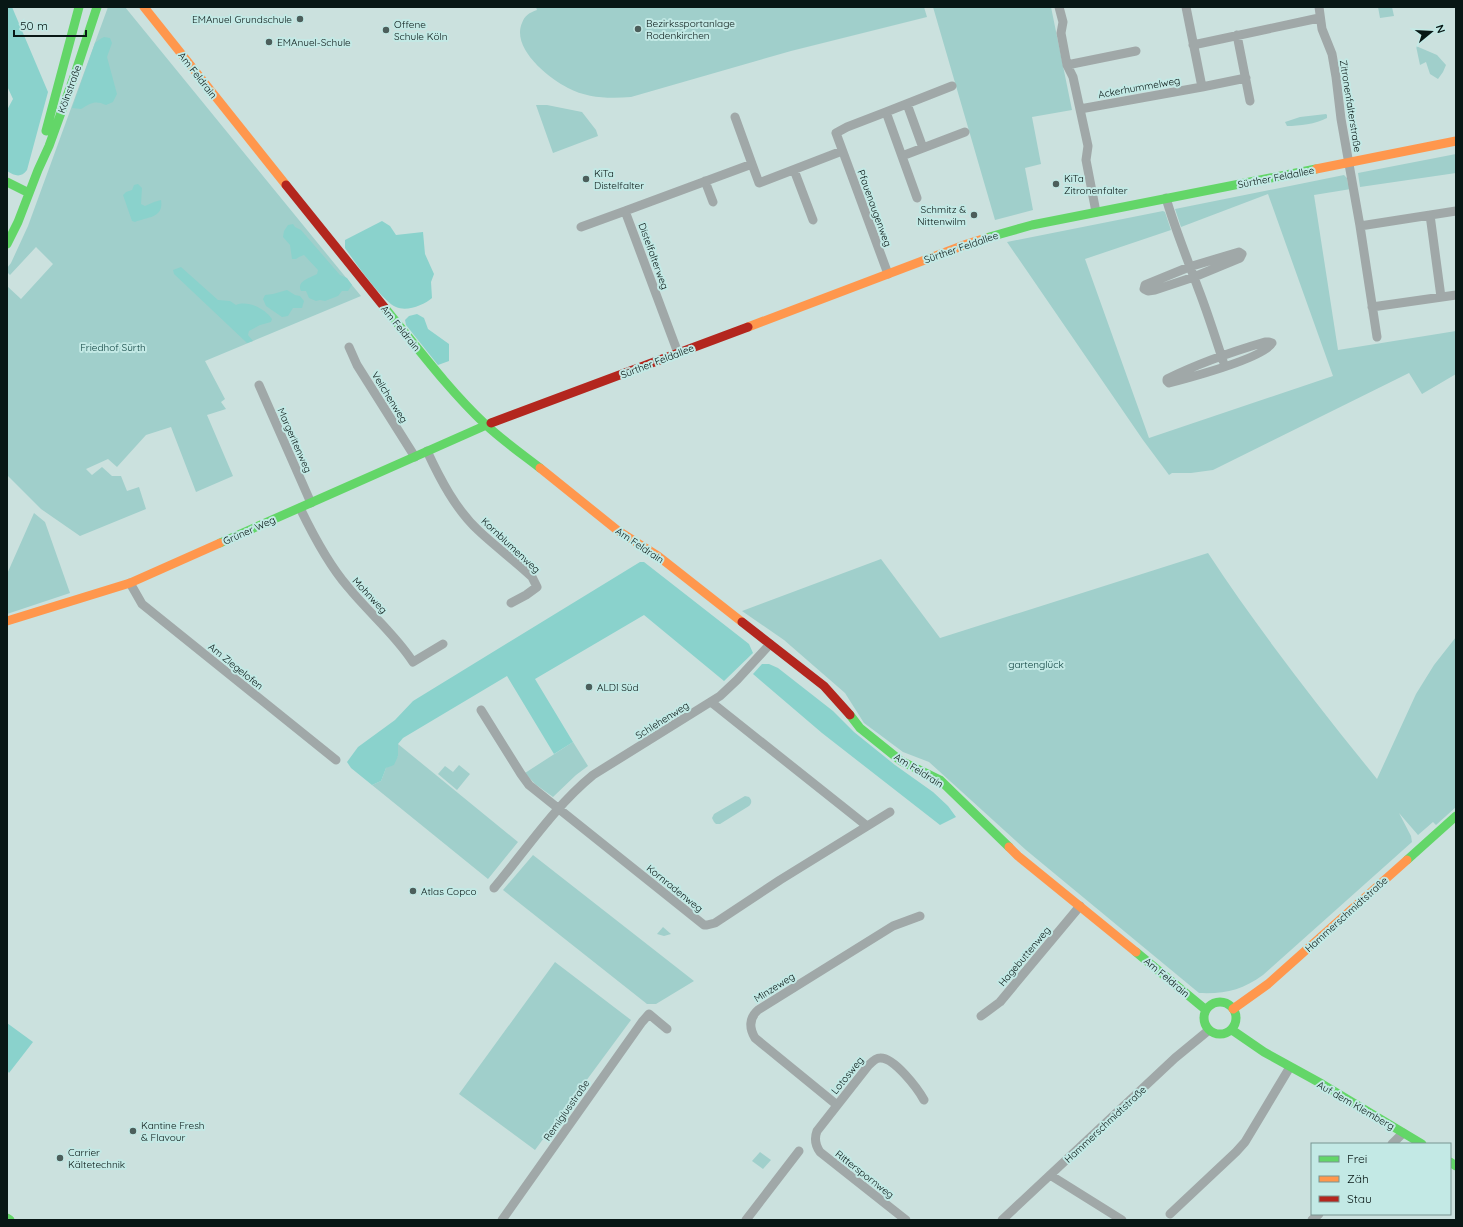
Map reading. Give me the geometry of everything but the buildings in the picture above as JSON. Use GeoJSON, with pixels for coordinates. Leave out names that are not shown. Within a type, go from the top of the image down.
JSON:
{"type":"FeatureCollection","features":[{"type":"Feature","properties":{"kind":"street","name":"Kölnstraße"},"geometry":{"type":"LineString","coordinates":[[38,170],[42,143],[79,7]]}},
{"type":"Feature","properties":{"kind":"street","name":"Kölnstraße"},"geometry":{"type":"LineString","coordinates":[[7,244],[18,222],[49,146],[97,7]]}},
{"type":"Feature","properties":{"kind":"street","name":"Am Feldrain"},"geometry":{"type":"LineString","coordinates":[[144,7],[298,201],[439,374],[486,425],[617,530],[658,556],[824,686],[860,728],[902,760],[940,780],[1018,856],[1206,1010]]}},
{"type":"Feature","properties":{"kind":"street"},"geometry":{"type":"LineString","coordinates":[[1059,7],[1062,22],[1061,33],[1067,65],[1073,77],[1088,146],[1086,160],[1096,212]]}},
{"type":"Feature","properties":{"kind":"street"},"geometry":{"type":"LineString","coordinates":[[1186,7],[1202,87]]}},
{"type":"Feature","properties":{"kind":"street","name":"Zitronenfalterstraße"},"geometry":{"type":"LineString","coordinates":[[1319,7],[1319,18],[1322,29],[1332,54],[1341,119],[1350,162],[1377,338]]}},
{"type":"Feature","properties":{"kind":"street"},"geometry":{"type":"LineString","coordinates":[[1193,45],[1319,18]]}},
{"type":"Feature","properties":{"kind":"street"},"geometry":{"type":"LineString","coordinates":[[1237,35],[1250,101]]}},
{"type":"Feature","properties":{"kind":"street"},"geometry":{"type":"LineString","coordinates":[[1067,65],[1136,52]]}},
{"type":"Feature","properties":{"kind":"street","name":"Ackerhummelweg"},"geometry":{"type":"LineString","coordinates":[[1080,109],[1246,78]]}},
{"type":"Feature","properties":{"kind":"street","name":"Pfauenaugenweg"},"geometry":{"type":"LineString","coordinates":[[888,274],[836,133],[847,127],[952,86]]}},
{"type":"Feature","properties":{"kind":"street"},"geometry":{"type":"LineString","coordinates":[[907,104],[923,148]]}},
{"type":"Feature","properties":{"kind":"street"},"geometry":{"type":"LineString","coordinates":[[886,112],[917,198]]}},
{"type":"Feature","properties":{"kind":"street"},"geometry":{"type":"LineString","coordinates":[[735,117],[759,183],[842,151]]}},
{"type":"Feature","properties":{"kind":"street"},"geometry":{"type":"LineString","coordinates":[[902,156],[965,132]]}},
{"type":"Feature","properties":{"kind":"street","name":"Sürther Feldallee"},"geometry":{"type":"LineString","coordinates":[[486,425],[948,250],[998,234],[1032,225],[1096,212],[1456,141]]}},
{"type":"Feature","properties":{"kind":"street"},"geometry":{"type":"LineString","coordinates":[[581,227],[752,164]]}},
{"type":"Feature","properties":{"kind":"street"},"geometry":{"type":"LineString","coordinates":[[794,170],[813,220]]}},
{"type":"Feature","properties":{"kind":"street"},"geometry":{"type":"LineString","coordinates":[[706,181],[713,202]]}},
{"type":"Feature","properties":{"kind":"street"},"geometry":{"type":"LineString","coordinates":[[7,182],[29,193]]}},
{"type":"Feature","properties":{"kind":"street"},"geometry":{"type":"LineString","coordinates":[[1166,198],[1171,217],[1225,366]]}},
{"type":"Feature","properties":{"kind":"street","name":"Distelfalterweg"},"geometry":{"type":"LineString","coordinates":[[625,211],[678,353]]}},
{"type":"Feature","properties":{"kind":"street"},"geometry":{"type":"LineString","coordinates":[[1360,226],[1456,211]]}},
{"type":"Feature","properties":{"kind":"street"},"geometry":{"type":"LineString","coordinates":[[1430,215],[1441,297]]}},
{"type":"Feature","properties":{"kind":"street"},"geometry":{"type":"LineString","coordinates":[[1239,252],[1242,254],[1240,258],[1234,262],[1194,278],[1154,290],[1148,291],[1144,289],[1145,285],[1189,267],[1239,252]]}},
{"type":"Feature","properties":{"kind":"street"},"geometry":{"type":"LineString","coordinates":[[1372,307],[1456,294]]}},
{"type":"Feature","properties":{"kind":"street"},"geometry":{"type":"LineString","coordinates":[[1265,342],[1272,344],[1264,351],[1225,366],[1169,383],[1167,381],[1167,379],[1188,368],[1221,355],[1265,342]]}},
{"type":"Feature","properties":{"kind":"street","name":"Veilchenweg"},"geometry":{"type":"LineString","coordinates":[[349,348],[357,365],[415,457]]}},
{"type":"Feature","properties":{"kind":"street","name":"Margeritenweg"},"geometry":{"type":"LineString","coordinates":[[259,385],[311,503]]}},
{"type":"Feature","properties":{"kind":"street","name":"Grüner Weg"},"geometry":{"type":"LineString","coordinates":[[7,621],[130,583],[486,425]]}},
{"type":"Feature","properties":{"kind":"street","name":"Kornblumenweg"},"geometry":{"type":"LineString","coordinates":[[427,451],[451,494],[478,531],[524,569],[535,582],[537,586],[526,595],[511,603]]}},
{"type":"Feature","properties":{"kind":"street","name":"Mohnweg"},"geometry":{"type":"LineString","coordinates":[[300,508],[312,533],[340,577],[391,633],[413,662],[442,644]]}},
{"type":"Feature","properties":{"kind":"street","name":"Am Ziegelofen"},"geometry":{"type":"LineString","coordinates":[[130,583],[142,604],[336,760]]}},
{"type":"Feature","properties":{"kind":"street","name":"Schlehenweg"},"geometry":{"type":"LineString","coordinates":[[494,888],[575,790],[593,775],[711,702],[737,680],[770,644]]}},
{"type":"Feature","properties":{"kind":"street"},"geometry":{"type":"LineString","coordinates":[[711,702],[867,826]]}},
{"type":"Feature","properties":{"kind":"street"},"geometry":{"type":"LineString","coordinates":[[481,710],[529,785],[559,808]]}},
{"type":"Feature","properties":{"kind":"street","name":"Kornradenweg"},"geometry":{"type":"LineString","coordinates":[[559,808],[699,922],[707,926],[890,812]]}},
{"type":"Feature","properties":{"kind":"street","name":"Hammerschmidtstraße"},"geometry":{"type":"LineString","coordinates":[[1233,1009],[1268,984],[1456,816]]}},
{"type":"Feature","properties":{"kind":"street","name":"Hagebuttenweg"},"geometry":{"type":"LineString","coordinates":[[981,1016],[1000,1002],[1080,906]]}},
{"type":"Feature","properties":{"kind":"street","name":"Minzeweg"},"geometry":{"type":"LineString","coordinates":[[837,1105],[755,1038],[750,1028],[751,1018],[758,1010],[893,926],[920,916]]}},
{"type":"Feature","properties":{"kind":"street"},"geometry":{"type":"LineString","coordinates":[[1220,1002],[1229,1004],[1233,1009],[1236,1020],[1232,1030],[1228,1033],[1218,1034],[1209,1030],[1204,1019],[1206,1010],[1212,1004],[1220,1002]]}},
{"type":"Feature","properties":{"kind":"street","name":"Remigiusstraße"},"geometry":{"type":"LineString","coordinates":[[502,1220],[649,1014],[667,1029]]}},
{"type":"Feature","properties":{"kind":"street","name":"Hammerschmidtstraße"},"geometry":{"type":"LineString","coordinates":[[995,1220],[1005,1217],[1175,1058],[1209,1030]]}},
{"type":"Feature","properties":{"kind":"street","name":"Auf dem Klemberg"},"geometry":{"type":"LineString","coordinates":[[1232,1030],[1264,1052],[1322,1084],[1420,1143]]}},
{"type":"Feature","properties":{"kind":"street","name":"Lotosweg"},"geometry":{"type":"LineString","coordinates":[[815,1142],[817,1131],[874,1060],[880,1058],[886,1059],[907,1076],[918,1088],[924,1100]]}},
{"type":"Feature","properties":{"kind":"street"},"geometry":{"type":"LineString","coordinates":[[1170,1214],[1245,1142],[1290,1067]]}},
{"type":"Feature","properties":{"kind":"street"},"geometry":{"type":"LineString","coordinates":[[1393,1143],[1403,1133]]}},
{"type":"Feature","properties":{"kind":"street","name":"Ritterspornweg"},"geometry":{"type":"LineString","coordinates":[[815,1142],[820,1152],[906,1220]]}},
{"type":"Feature","properties":{"kind":"street"},"geometry":{"type":"LineString","coordinates":[[746,1220],[799,1151]]}},
{"type":"Feature","properties":{"kind":"street"},"geometry":{"type":"LineString","coordinates":[[1050,1175],[1122,1220]]}},
{"type":"Feature","properties":{"kind":"green space","name":"Friedhof Sürth"},"geometry":{"type":"Polygon","coordinates":[[[108,7],[125,7],[361,296],[205,361],[225,399],[221,402],[226,409],[207,415],[233,476],[196,492],[171,427],[146,435],[117,467],[108,459],[86,469],[92,475],[102,467],[112,476],[121,476],[127,491],[139,487],[146,509],[80,536],[41,509],[7,475],[7,286],[21,299],[53,264],[36,247],[10,275],[7,272],[7,268],[11,263],[28,226],[108,7]]]}},
{"type":"Feature","properties":{"kind":"green space"},"geometry":{"type":"Polygon","coordinates":[[[536,7],[924,7],[927,17],[791,51],[631,97],[606,98],[590,96],[568,88],[542,70],[526,52],[520,33],[522,23],[526,16],[537,10],[536,7]]]}},
{"type":"Feature","properties":{"kind":"green space"},"geometry":{"type":"Polygon","coordinates":[[[933,7],[1051,7],[1072,110],[1032,117],[1041,164],[1025,168],[1033,210],[995,220],[933,7]]]}},
{"type":"Feature","properties":{"kind":"green space"},"geometry":{"type":"Polygon","coordinates":[[[1378,7],[1392,7],[1394,16],[1380,18],[1378,7]]]}},
{"type":"Feature","properties":{"kind":"green space"},"geometry":{"type":"Polygon","coordinates":[[[1416,46],[1437,55],[1446,65],[1438,79],[1430,74],[1426,62],[1420,65],[1416,46]]]}},
{"type":"Feature","properties":{"kind":"green space"},"geometry":{"type":"Polygon","coordinates":[[[536,105],[547,105],[582,112],[596,130],[598,136],[553,153],[536,105]]]}},
{"type":"Feature","properties":{"kind":"green space"},"geometry":{"type":"Polygon","coordinates":[[[1326,114],[1327,118],[1318,122],[1297,126],[1287,126],[1285,122],[1300,117],[1326,114]]]}},
{"type":"Feature","properties":{"kind":"green space"},"geometry":{"type":"Polygon","coordinates":[[[1456,154],[1456,173],[1360,187],[1358,173],[1456,154]]]}},
{"type":"Feature","properties":{"kind":"green space"},"geometry":{"type":"Polygon","coordinates":[[[1344,175],[1347,178],[1348,184],[1351,183],[1351,189],[1314,195],[1338,350],[1456,331],[1456,374],[1422,394],[1409,373],[1213,470],[1191,473],[1172,473],[1169,475],[1143,440],[1007,242],[1163,211],[1165,212],[1171,230],[1085,259],[1149,438],[1333,376],[1268,194],[1181,227],[1175,209],[1344,175]]]}},
{"type":"Feature","properties":{"kind":"green space"},"geometry":{"type":"Polygon","coordinates":[[[34,513],[45,522],[70,593],[7,614],[7,574],[34,513]]]}},
{"type":"Feature","properties":{"kind":"green space","name":"gartenglück"},"geometry":{"type":"Polygon","coordinates":[[[1208,553],[1290,668],[1377,779],[1416,694],[1434,665],[1456,637],[1456,807],[1436,825],[1433,822],[1418,835],[1399,813],[1411,836],[1412,842],[1263,975],[1241,988],[1226,992],[1199,993],[1026,850],[929,762],[903,752],[864,723],[845,693],[784,640],[742,611],[881,559],[940,638],[1208,553]]]}},
{"type":"Feature","properties":{"kind":"green space"},"geometry":{"type":"Polygon","coordinates":[[[573,742],[588,766],[576,775],[553,797],[535,784],[525,773],[573,742]]]}},
{"type":"Feature","properties":{"kind":"green space"},"geometry":{"type":"Polygon","coordinates":[[[398,744],[518,842],[488,879],[372,785],[381,781],[386,768],[398,756],[398,744]]]}},
{"type":"Feature","properties":{"kind":"green space"},"geometry":{"type":"Polygon","coordinates":[[[459,765],[470,774],[457,790],[438,774],[445,766],[453,772],[459,765]]]}},
{"type":"Feature","properties":{"kind":"green space"},"geometry":{"type":"Polygon","coordinates":[[[745,796],[751,799],[749,806],[720,824],[716,824],[714,822],[712,818],[714,814],[745,796]]]}},
{"type":"Feature","properties":{"kind":"green space"},"geometry":{"type":"Polygon","coordinates":[[[533,855],[694,981],[656,1004],[647,1004],[503,890],[533,855]]]}},
{"type":"Feature","properties":{"kind":"green space"},"geometry":{"type":"Polygon","coordinates":[[[663,927],[671,934],[664,936],[657,934],[663,927]]]}},
{"type":"Feature","properties":{"kind":"green space"},"geometry":{"type":"Polygon","coordinates":[[[555,962],[631,1020],[535,1150],[459,1094],[555,962]]]}},
{"type":"Feature","properties":{"kind":"green space"},"geometry":{"type":"Polygon","coordinates":[[[760,1152],[771,1160],[763,1169],[752,1161],[760,1152]]]}},
{"type":"Feature","properties":{"kind":"shaded area"},"geometry":{"type":"Polygon","coordinates":[[[7,7],[12,7],[48,92],[27,170],[25,173],[20,175],[7,171],[7,110],[13,99],[7,86],[7,7]]]}},
{"type":"Feature","properties":{"kind":"shaded area"},"geometry":{"type":"Polygon","coordinates":[[[104,37],[110,38],[112,43],[107,57],[117,94],[113,102],[106,105],[96,102],[81,109],[72,108],[95,43],[104,37]]]}},
{"type":"Feature","properties":{"kind":"shaded area"},"geometry":{"type":"Polygon","coordinates":[[[138,184],[142,188],[141,204],[145,206],[161,200],[161,206],[158,214],[135,222],[132,221],[123,195],[132,190],[134,185],[138,184]]]}},
{"type":"Feature","properties":{"kind":"shaded area"},"geometry":{"type":"Polygon","coordinates":[[[382,221],[390,226],[396,235],[423,232],[425,254],[434,274],[431,282],[432,298],[425,303],[405,309],[396,307],[390,303],[369,280],[345,248],[345,240],[382,221]]]}},
{"type":"Feature","properties":{"kind":"shaded area"},"geometry":{"type":"Polygon","coordinates":[[[293,224],[301,230],[340,275],[347,278],[352,285],[348,291],[342,291],[338,296],[325,301],[316,301],[309,298],[306,291],[301,291],[300,285],[302,282],[317,274],[318,270],[304,255],[296,259],[292,259],[290,245],[283,237],[284,231],[288,225],[293,224]]]}},
{"type":"Feature","properties":{"kind":"shaded area"},"geometry":{"type":"Polygon","coordinates":[[[181,267],[218,300],[230,301],[236,305],[250,304],[256,306],[269,315],[272,319],[271,322],[260,325],[249,331],[248,335],[253,341],[247,343],[174,274],[173,270],[181,267]]]}},
{"type":"Feature","properties":{"kind":"shaded area"},"geometry":{"type":"Polygon","coordinates":[[[287,290],[300,296],[304,301],[302,308],[293,308],[288,316],[282,317],[266,306],[263,299],[265,295],[287,290]]]}},
{"type":"Feature","properties":{"kind":"shaded area"},"geometry":{"type":"Polygon","coordinates":[[[417,314],[424,318],[428,329],[449,344],[449,361],[438,365],[406,325],[405,320],[409,316],[417,314]]]}},
{"type":"Feature","properties":{"kind":"shaded area"},"geometry":{"type":"Polygon","coordinates":[[[640,562],[644,562],[749,644],[753,653],[724,681],[644,615],[535,679],[573,742],[554,754],[507,676],[403,738],[398,744],[398,756],[394,765],[386,768],[381,781],[372,785],[351,768],[347,762],[358,747],[395,720],[413,701],[640,562]]]}},
{"type":"Feature","properties":{"kind":"shaded area"},"geometry":{"type":"Polygon","coordinates":[[[762,664],[769,664],[778,668],[833,711],[854,732],[895,765],[933,792],[948,806],[956,817],[940,825],[822,733],[753,674],[762,664]]]}},
{"type":"Feature","properties":{"kind":"shaded area"},"geometry":{"type":"Polygon","coordinates":[[[7,1023],[33,1042],[9,1073],[7,1070],[7,1023]]]}},
{"type":"Feature","properties":{"kind":"traffic: fast"},"geometry":{"type":"LineString","coordinates":[[46,131],[79,7]]}},
{"type":"Feature","properties":{"kind":"traffic: fast"},"geometry":{"type":"LineString","coordinates":[[7,244],[18,222],[49,146],[97,7]]}},
{"type":"Feature","properties":{"kind":"traffic: fast"},"geometry":{"type":"LineString","coordinates":[[986,238],[1032,225],[1316,169]]}},
{"type":"Feature","properties":{"kind":"traffic: fast"},"geometry":{"type":"LineString","coordinates":[[7,182],[29,193]]}},
{"type":"Feature","properties":{"kind":"traffic: fast"},"geometry":{"type":"LineString","coordinates":[[385,308],[433,368],[471,411],[498,436],[540,468]]}},
{"type":"Feature","properties":{"kind":"traffic: fast"},"geometry":{"type":"LineString","coordinates":[[220,543],[491,423]]}},
{"type":"Feature","properties":{"kind":"traffic: fast"},"geometry":{"type":"LineString","coordinates":[[850,715],[860,728],[901,761],[940,780],[1009,847]]}},
{"type":"Feature","properties":{"kind":"traffic: fast"},"geometry":{"type":"LineString","coordinates":[[1407,860],[1456,816]]}},
{"type":"Feature","properties":{"kind":"traffic: fast"},"geometry":{"type":"LineString","coordinates":[[1136,952],[1206,1010]]}},
{"type":"Feature","properties":{"kind":"traffic: fast"},"geometry":{"type":"LineString","coordinates":[[1217,1002],[1223,1002],[1233,1009],[1236,1018],[1235,1024],[1229,1031],[1223,1034],[1217,1034],[1207,1027],[1204,1021],[1204,1015],[1211,1005],[1217,1002]]}},
{"type":"Feature","properties":{"kind":"traffic: fast"},"geometry":{"type":"LineString","coordinates":[[1232,1030],[1264,1052],[1322,1084],[1420,1143]]}},
{"type":"Feature","properties":{"kind":"traffic: fast"},"geometry":{"type":"LineString","coordinates":[[1451,1163],[1456,1166]]}},
{"type":"Feature","properties":{"kind":"traffic: slow"},"geometry":{"type":"LineString","coordinates":[[144,7],[286,185]]}},
{"type":"Feature","properties":{"kind":"traffic: slow"},"geometry":{"type":"LineString","coordinates":[[1316,169],[1456,141]]}},
{"type":"Feature","properties":{"kind":"traffic: slow"},"geometry":{"type":"LineString","coordinates":[[748,327],[986,238]]}},
{"type":"Feature","properties":{"kind":"traffic: slow"},"geometry":{"type":"LineString","coordinates":[[540,468],[617,530],[658,556],[742,622]]}},
{"type":"Feature","properties":{"kind":"traffic: slow"},"geometry":{"type":"LineString","coordinates":[[7,621],[130,583],[220,543]]}},
{"type":"Feature","properties":{"kind":"traffic: slow"},"geometry":{"type":"LineString","coordinates":[[1009,847],[1018,856],[1136,952]]}},
{"type":"Feature","properties":{"kind":"traffic: slow"},"geometry":{"type":"LineString","coordinates":[[1233,1009],[1268,984],[1407,860]]}},
{"type":"Feature","properties":{"kind":"traffic: jam"},"geometry":{"type":"LineString","coordinates":[[286,185],[385,308]]}},
{"type":"Feature","properties":{"kind":"traffic: jam"},"geometry":{"type":"LineString","coordinates":[[491,423],[748,327]]}},
{"type":"Feature","properties":{"kind":"traffic: jam"},"geometry":{"type":"LineString","coordinates":[[742,622],[824,686],[850,715]]}},
{"type":"Feature","properties":{"kind":"place","name":"EMAnuel Grundschule"},"geometry":{"type":"Point","coordinates":[300,19]}},
{"type":"Feature","properties":{"kind":"place","name":"Bezirkssportanlage Rodenkirchen"},"geometry":{"type":"Point","coordinates":[638,29]}},
{"type":"Feature","properties":{"kind":"place","name":"Offene Schule Köln"},"geometry":{"type":"Point","coordinates":[386,30]}},
{"type":"Feature","properties":{"kind":"place","name":"EMAnuel-Schule"},"geometry":{"type":"Point","coordinates":[269,42]}},
{"type":"Feature","properties":{"kind":"place","name":"KiTa Distelfalter"},"geometry":{"type":"Point","coordinates":[586,179]}},
{"type":"Feature","properties":{"kind":"place","name":"KiTa Zitronenfalter"},"geometry":{"type":"Point","coordinates":[1056,184]}},
{"type":"Feature","properties":{"kind":"place","name":"Schmitz & Nittenwilm"},"geometry":{"type":"Point","coordinates":[974,215]}},
{"type":"Feature","properties":{"kind":"place","name":"ALDI Süd"},"geometry":{"type":"Point","coordinates":[589,687]}},
{"type":"Feature","properties":{"kind":"place","name":"Atlas Copco"},"geometry":{"type":"Point","coordinates":[413,891]}},
{"type":"Feature","properties":{"kind":"place","name":"Kantine Fresh & Flavour"},"geometry":{"type":"Point","coordinates":[133,1131]}},
{"type":"Feature","properties":{"kind":"place","name":"Carrier Kältetechnik"},"geometry":{"type":"Point","coordinates":[60,1158]}}]}
